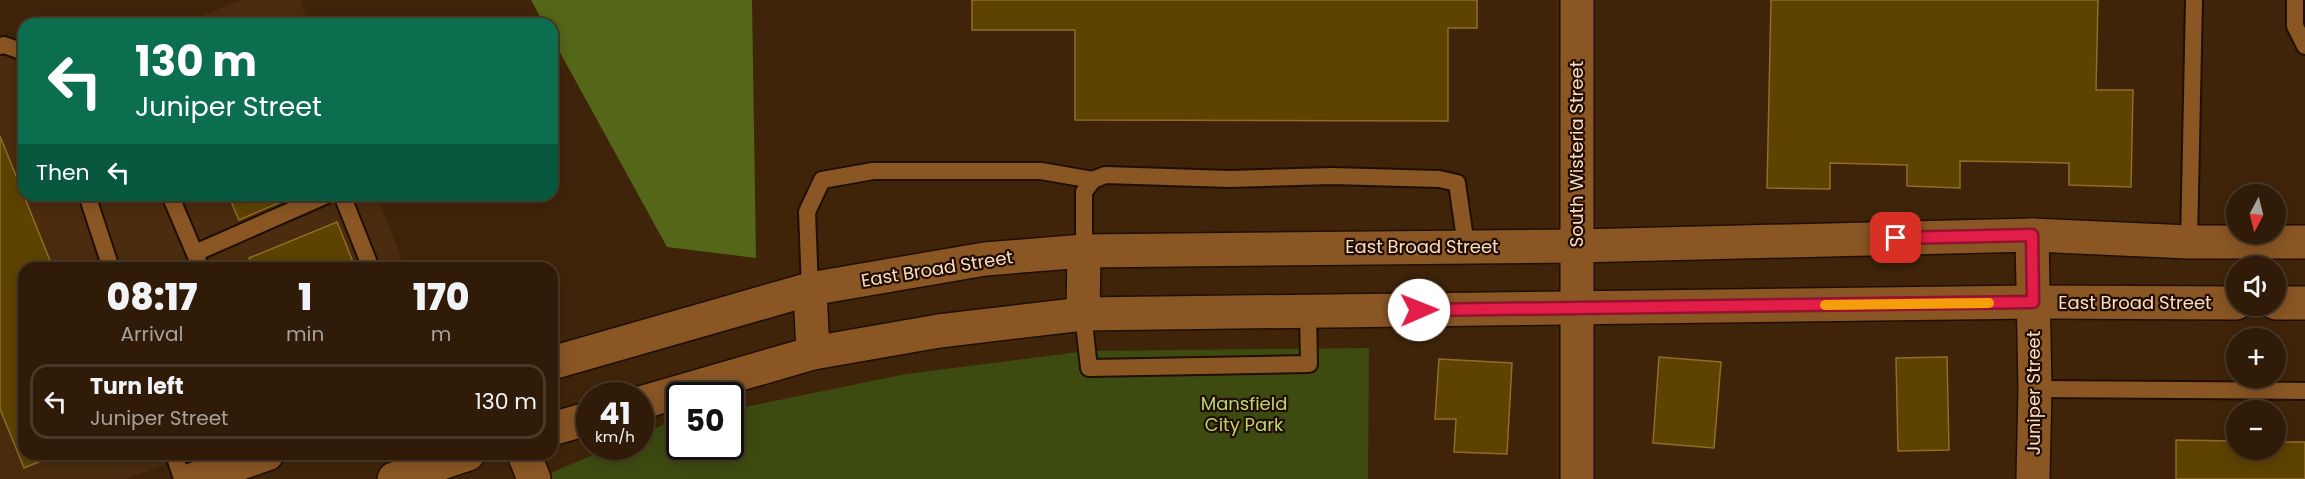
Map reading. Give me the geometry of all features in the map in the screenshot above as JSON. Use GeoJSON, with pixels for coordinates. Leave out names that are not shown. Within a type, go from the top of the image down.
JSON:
{"type":"FeatureCollection","features":[{"type":"Feature","properties":{"kind":"main road","name":"South Wisteria Street"},"geometry":{"type":"LineString","coordinates":[[1576,0],[1577,479]]}},
{"type":"Feature","properties":{"kind":"main road","name":"East Broad Street"},"geometry":{"type":"LineString","coordinates":[[558,361],[810,289],[985,259],[1083,251],[1577,246],[2032,235],[2189,242],[2305,242]]}},
{"type":"Feature","properties":{"kind":"main road","name":"Juniper Street"},"geometry":{"type":"LineString","coordinates":[[2032,235],[2035,389],[2033,479]]}},
{"type":"Feature","properties":{"kind":"main road"},"geometry":{"type":"LineString","coordinates":[[1083,251],[1083,314]]}},
{"type":"Feature","properties":{"kind":"main road"},"geometry":{"type":"LineString","coordinates":[[810,289],[813,353]]}},
{"type":"Feature","properties":{"kind":"main road","name":"East Broad Street"},"geometry":{"type":"LineString","coordinates":[[654,399],[813,353],[939,331],[1083,314],[2033,302],[2226,303]]}},
{"type":"Feature","properties":{"kind":"main road"},"geometry":{"type":"LineString","coordinates":[[2286,303],[2305,303]]}},
{"type":"Feature","properties":{"kind":"main road"},"geometry":{"type":"LineString","coordinates":[[558,427],[576,422]]}},
{"type":"Feature","properties":{"kind":"main road"},"geometry":{"type":"LineString","coordinates":[[194,479],[249,460]]}},
{"type":"Feature","properties":{"kind":"main road"},"geometry":{"type":"LineString","coordinates":[[394,479],[450,460]]}},
{"type":"Feature","properties":{"kind":"main road"},"geometry":{"type":"LineString","coordinates":[[526,460],[534,479]]}},
{"type":"Feature","properties":{"kind":"lane"},"geometry":{"type":"LineString","coordinates":[[2189,242],[2194,0]]}},
{"type":"Feature","properties":{"kind":"lane"},"geometry":{"type":"LineString","coordinates":[[2295,0],[2295,26],[2305,46]]}},
{"type":"Feature","properties":{"kind":"lane"},"geometry":{"type":"LineString","coordinates":[[0,46],[4,45],[18,50]]}},
{"type":"Feature","properties":{"kind":"lane"},"geometry":{"type":"LineString","coordinates":[[810,289],[807,212],[822,180],[873,171],[1041,171],[1093,180]]}},
{"type":"Feature","properties":{"kind":"lane"},"geometry":{"type":"LineString","coordinates":[[1083,251],[1084,192],[1093,180],[1105,175],[1230,179],[1332,176],[1439,178],[1457,183],[1466,246]]}},
{"type":"Feature","properties":{"kind":"lane"},"geometry":{"type":"LineString","coordinates":[[89,201],[109,262]]}},
{"type":"Feature","properties":{"kind":"lane"},"geometry":{"type":"LineString","coordinates":[[173,201],[198,261],[315,201]]}},
{"type":"Feature","properties":{"kind":"lane"},"geometry":{"type":"LineString","coordinates":[[344,201],[369,262]]}},
{"type":"Feature","properties":{"kind":"lane"},"geometry":{"type":"LineString","coordinates":[[1083,314],[1089,368],[1310,364],[1308,311]]}},
{"type":"Feature","properties":{"kind":"lane"},"geometry":{"type":"LineString","coordinates":[[2035,389],[2305,391]]}},
{"type":"Feature","properties":{"kind":"lane"},"geometry":{"type":"LineString","coordinates":[[176,460],[182,479]]}},
{"type":"Feature","properties":{"kind":"shaded area"},"geometry":{"type":"Polygon","coordinates":[[[241,0],[300,0],[307,18],[196,18],[241,0]]]}},
{"type":"Feature","properties":{"kind":"shaded area"},"geometry":{"type":"Polygon","coordinates":[[[18,40],[18,201],[379,201],[403,262],[18,262],[18,460],[181,460],[125,479],[0,479],[0,47],[18,40]]]}},
{"type":"Feature","properties":{"kind":"green space"},"geometry":{"type":"Polygon","coordinates":[[[531,0],[752,0],[756,258],[667,247],[558,49],[558,18],[541,18],[531,0]]]}},
{"type":"Feature","properties":{"kind":"green space","name":"Mansfield City Park"},"geometry":{"type":"Polygon","coordinates":[[[1369,348],[1368,479],[544,479],[555,471],[581,460],[654,460],[654,429],[666,424],[666,460],[744,460],[744,407],[906,374],[1087,351],[1369,348]]]}},
{"type":"Feature","properties":{"kind":"building"},"geometry":{"type":"Polygon","coordinates":[[[972,0],[1477,0],[1477,28],[1448,28],[1448,121],[1075,120],[1075,30],[972,30],[972,0]]]}},
{"type":"Feature","properties":{"kind":"building"},"geometry":{"type":"Polygon","coordinates":[[[1771,0],[2098,0],[2096,90],[2133,90],[2131,187],[2069,185],[2069,163],[1960,161],[1960,188],[1907,186],[1907,165],[1830,163],[1830,189],[1767,188],[1771,0]]]}},
{"type":"Feature","properties":{"kind":"building"},"geometry":{"type":"Polygon","coordinates":[[[0,136],[18,181],[18,201],[26,201],[51,262],[18,262],[18,453],[0,409],[0,136]]]}},
{"type":"Feature","properties":{"kind":"building"},"geometry":{"type":"Polygon","coordinates":[[[231,201],[283,201],[239,220],[231,201]]]}},
{"type":"Feature","properties":{"kind":"building"},"geometry":{"type":"Polygon","coordinates":[[[337,222],[353,262],[251,262],[249,258],[337,222]]]}},
{"type":"Feature","properties":{"kind":"building"},"geometry":{"type":"Polygon","coordinates":[[[1659,357],[1721,362],[1714,448],[1653,443],[1659,357]]]}},
{"type":"Feature","properties":{"kind":"building"},"geometry":{"type":"Polygon","coordinates":[[[1947,357],[1949,450],[1898,451],[1896,358],[1947,357]]]}},
{"type":"Feature","properties":{"kind":"building"},"geometry":{"type":"Polygon","coordinates":[[[1439,359],[1512,363],[1507,454],[1454,452],[1456,419],[1435,419],[1439,359]]]}},
{"type":"Feature","properties":{"kind":"building"},"geometry":{"type":"Polygon","coordinates":[[[2176,440],[2226,441],[2226,460],[2286,460],[2286,442],[2305,442],[2305,479],[2176,479],[2176,440]]]}},
{"type":"Feature","properties":{"kind":"building"},"geometry":{"type":"Polygon","coordinates":[[[21,460],[43,460],[24,468],[21,460]]]}},
{"type":"Feature","properties":{"kind":"slow traffic"},"geometry":{"type":"LineString","coordinates":[[1825,305],[1989,303]]}},
{"type":"Feature","properties":{"kind":"route"},"geometry":{"type":"LineString","coordinates":[[1419,310],[2033,302],[2032,235],[1896,238]]}}]}
